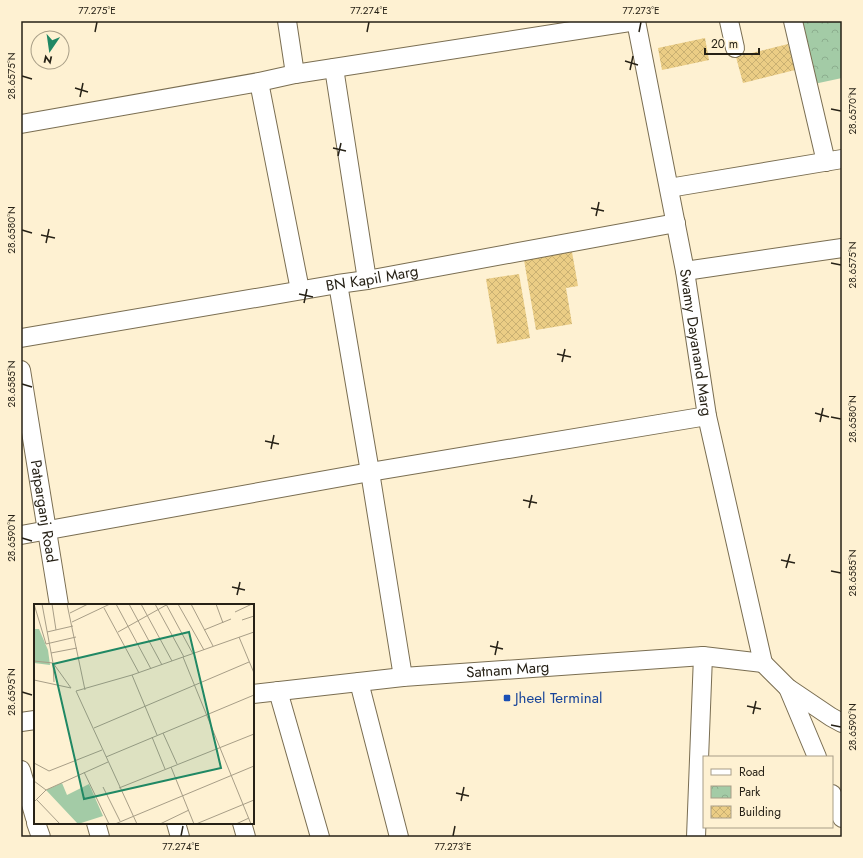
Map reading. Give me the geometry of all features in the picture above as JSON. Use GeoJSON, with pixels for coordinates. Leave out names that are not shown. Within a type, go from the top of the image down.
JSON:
{"type":"FeatureCollection","features":[{"type":"Feature","properties":{"kind":"street"},"geometry":{"type":"LineString","coordinates":[[287,21],[295,74]]}},
{"type":"Feature","properties":{"kind":"street"},"geometry":{"type":"LineString","coordinates":[[21,124],[259,82],[295,74],[636,21]]}},
{"type":"Feature","properties":{"kind":"street","name":"Swamy Dayanand Marg"},"geometry":{"type":"LineString","coordinates":[[636,21],[685,271],[707,416],[763,663]]}},
{"type":"Feature","properties":{"kind":"street"},"geometry":{"type":"LineString","coordinates":[[729,21],[735,48]]}},
{"type":"Feature","properties":{"kind":"street"},"geometry":{"type":"LineString","coordinates":[[669,188],[834,160],[793,21]]}},
{"type":"Feature","properties":{"kind":"street"},"geometry":{"type":"LineString","coordinates":[[334,68],[367,280]]}},
{"type":"Feature","properties":{"kind":"street"},"geometry":{"type":"LineString","coordinates":[[259,82],[300,290]]}},
{"type":"Feature","properties":{"kind":"street","name":"BN Kapil Marg"},"geometry":{"type":"LineString","coordinates":[[21,338],[300,290],[367,280],[676,223]]}},
{"type":"Feature","properties":{"kind":"street"},"geometry":{"type":"LineString","coordinates":[[685,271],[842,248]]}},
{"type":"Feature","properties":{"kind":"street"},"geometry":{"type":"LineString","coordinates":[[338,284],[404,677]]}},
{"type":"Feature","properties":{"kind":"street","name":"Patparganj Road"},"geometry":{"type":"LineString","coordinates":[[21,370],[59,604]]}},
{"type":"Feature","properties":{"kind":"street"},"geometry":{"type":"LineString","coordinates":[[21,535],[370,472],[707,416]]}},
{"type":"Feature","properties":{"kind":"street"},"geometry":{"type":"LineString","coordinates":[[696,837],[703,656]]}},
{"type":"Feature","properties":{"kind":"street","name":"Satnam Marg"},"geometry":{"type":"LineString","coordinates":[[254,694],[404,677],[703,656],[763,663]]}},
{"type":"Feature","properties":{"kind":"street"},"geometry":{"type":"LineString","coordinates":[[763,663],[788,688],[842,722]]}},
{"type":"Feature","properties":{"kind":"street"},"geometry":{"type":"LineString","coordinates":[[359,682],[399,837]]}},
{"type":"Feature","properties":{"kind":"street"},"geometry":{"type":"LineString","coordinates":[[788,688],[817,756]]}},
{"type":"Feature","properties":{"kind":"street"},"geometry":{"type":"LineString","coordinates":[[278,692],[320,837]]}},
{"type":"Feature","properties":{"kind":"street"},"geometry":{"type":"LineString","coordinates":[[21,722],[34,720]]}},
{"type":"Feature","properties":{"kind":"street"},"geometry":{"type":"LineString","coordinates":[[21,770],[34,815]]}},
{"type":"Feature","properties":{"kind":"street"},"geometry":{"type":"LineString","coordinates":[[833,796],[842,818]]}},
{"type":"Feature","properties":{"kind":"street"},"geometry":{"type":"LineString","coordinates":[[36,824],[40,837]]}},
{"type":"Feature","properties":{"kind":"street"},"geometry":{"type":"LineString","coordinates":[[96,824],[100,837]]}},
{"type":"Feature","properties":{"kind":"street"},"geometry":{"type":"LineString","coordinates":[[176,824],[180,837]]}},
{"type":"Feature","properties":{"kind":"street"},"geometry":{"type":"LineString","coordinates":[[242,824],[246,837]]}},
{"type":"Feature","properties":{"kind":"green space"},"geometry":{"type":"Polygon","coordinates":[[[801,21],[842,21],[842,78],[814,84],[801,21]]]}},
{"type":"Feature","properties":{"kind":"building"},"geometry":{"type":"Polygon","coordinates":[[[705,38],[709,60],[662,70],[658,48],[705,38]]]}},
{"type":"Feature","properties":{"kind":"building"},"geometry":{"type":"Polygon","coordinates":[[[788,44],[795,70],[743,83],[736,57],[788,44]]]}},
{"type":"Feature","properties":{"kind":"building"},"geometry":{"type":"Polygon","coordinates":[[[572,252],[578,286],[566,288],[572,324],[536,330],[524,260],[572,252]]]}},
{"type":"Feature","properties":{"kind":"building"},"geometry":{"type":"Polygon","coordinates":[[[519,274],[530,338],[497,344],[486,279],[519,274]]]}},
{"type":"Feature","properties":{"kind":"place","name":"Jheel Terminal"},"geometry":{"type":"Point","coordinates":[507,698]}}]}
